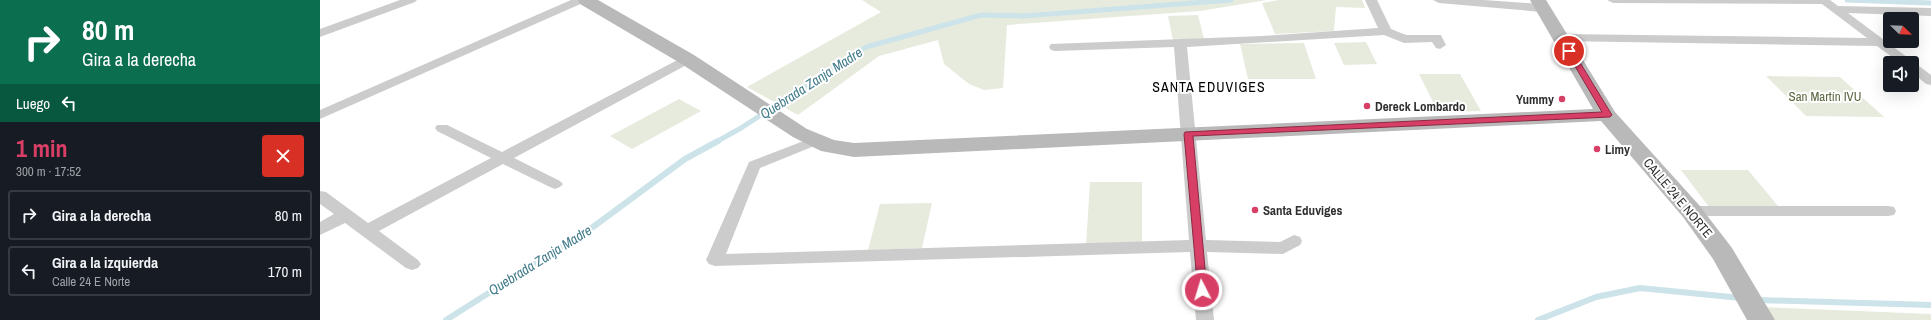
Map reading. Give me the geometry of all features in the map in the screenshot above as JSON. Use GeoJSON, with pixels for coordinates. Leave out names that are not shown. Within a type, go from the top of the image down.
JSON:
{"type":"FeatureCollection","features":[{"type":"Feature","properties":{"kind":"street"},"geometry":{"type":"LineString","coordinates":[[320,33],[411,0]]}},
{"type":"Feature","properties":{"kind":"street"},"geometry":{"type":"LineString","coordinates":[[320,115],[581,0]]}},
{"type":"Feature","properties":{"kind":"street"},"geometry":{"type":"LineString","coordinates":[[586,0],[687,59],[814,141],[829,146],[854,150],[1607,115]]}},
{"type":"Feature","properties":{"kind":"street"},"geometry":{"type":"LineString","coordinates":[[1371,0],[1386,31]]}},
{"type":"Feature","properties":{"kind":"street"},"geometry":{"type":"LineString","coordinates":[[1439,0],[1540,4]]}},
{"type":"Feature","properties":{"kind":"street"},"geometry":{"type":"LineString","coordinates":[[1613,0],[1824,1],[1899,56]]}},
{"type":"Feature","properties":{"kind":"street","name":"CALLE 24 E NORTE"},"geometry":{"type":"LineString","coordinates":[[1540,4],[1562,38],[1607,115],[1691,211],[1723,254],[1753,306]]}},
{"type":"Feature","properties":{"kind":"street"},"geometry":{"type":"LineString","coordinates":[[1835,9],[1931,12]]}},
{"type":"Feature","properties":{"kind":"street"},"geometry":{"type":"LineString","coordinates":[[1055,47],[1180,44],[1324,37],[1386,31],[1404,39],[1437,38],[1440,45]]}},
{"type":"Feature","properties":{"kind":"street"},"geometry":{"type":"LineString","coordinates":[[1562,38],[1881,42]]}},
{"type":"Feature","properties":{"kind":"street"},"geometry":{"type":"LineString","coordinates":[[1180,44],[1204,320]]}},
{"type":"Feature","properties":{"kind":"street"},"geometry":{"type":"LineString","coordinates":[[367,231],[687,59]]}},
{"type":"Feature","properties":{"kind":"street"},"geometry":{"type":"LineString","coordinates":[[1919,71],[1931,80]]}},
{"type":"Feature","properties":{"kind":"street"},"geometry":{"type":"LineString","coordinates":[[442,128],[555,184]]}},
{"type":"Feature","properties":{"kind":"street"},"geometry":{"type":"LineString","coordinates":[[814,141],[754,165],[715,260],[1198,246],[1283,248],[1294,241]]}},
{"type":"Feature","properties":{"kind":"street"},"geometry":{"type":"LineString","coordinates":[[320,196],[412,264]]}},
{"type":"Feature","properties":{"kind":"street"},"geometry":{"type":"LineString","coordinates":[[1691,211],[1888,212]]}},
{"type":"Feature","properties":{"kind":"street"},"geometry":{"type":"LineString","coordinates":[[320,229],[346,215]]}},
{"type":"Feature","properties":{"kind":"green space"},"geometry":{"type":"Polygon","coordinates":[[[862,0],[1267,0],[1200,11],[1007,25],[1003,88],[984,90],[969,84],[944,64],[938,40],[879,56],[798,115],[747,87],[881,12],[862,0]]]}},
{"type":"Feature","properties":{"kind":"green space"},"geometry":{"type":"Polygon","coordinates":[[[1279,0],[1362,0],[1365,8],[1336,7],[1334,31],[1275,34],[1262,3],[1279,0]]]}},
{"type":"Feature","properties":{"kind":"green space"},"geometry":{"type":"Polygon","coordinates":[[[1198,15],[1204,39],[1173,40],[1168,16],[1198,15]]]}},
{"type":"Feature","properties":{"kind":"green space"},"geometry":{"type":"Polygon","coordinates":[[[1366,42],[1377,64],[1344,65],[1334,43],[1366,42]]]}},
{"type":"Feature","properties":{"kind":"green space"},"geometry":{"type":"Polygon","coordinates":[[[1304,43],[1316,79],[1248,79],[1240,44],[1304,43]]]}},
{"type":"Feature","properties":{"kind":"green space"},"geometry":{"type":"Polygon","coordinates":[[[1419,74],[1460,74],[1481,111],[1438,112],[1419,74]]]}},
{"type":"Feature","properties":{"kind":"green space","name":"San Martín IVU"},"geometry":{"type":"Polygon","coordinates":[[[1766,76],[1840,77],[1884,117],[1806,116],[1766,76]]]}},
{"type":"Feature","properties":{"kind":"green space"},"geometry":{"type":"Polygon","coordinates":[[[679,99],[701,111],[632,149],[610,136],[679,99]]]}},
{"type":"Feature","properties":{"kind":"green space"},"geometry":{"type":"Polygon","coordinates":[[[1681,170],[1748,170],[1779,207],[1709,207],[1681,170]]]}},
{"type":"Feature","properties":{"kind":"green space"},"geometry":{"type":"Polygon","coordinates":[[[1090,182],[1142,182],[1142,247],[1086,246],[1090,182]]]}},
{"type":"Feature","properties":{"kind":"green space"},"geometry":{"type":"Polygon","coordinates":[[[932,203],[922,248],[868,250],[880,204],[932,203]]]}},
{"type":"Feature","properties":{"kind":"green space"},"geometry":{"type":"Polygon","coordinates":[[[1762,307],[1931,314],[1931,320],[1771,320],[1762,307]]]}},
{"type":"Feature","properties":{"kind":"waterway","name":"Quebrada Zanja Madre"},"geometry":{"type":"LineString","coordinates":[[716,142],[741,128],[866,47],[981,15],[1024,16],[1231,0]]}},
{"type":"Feature","properties":{"kind":"waterway"},"geometry":{"type":"LineString","coordinates":[[1847,0],[1931,3]]}},
{"type":"Feature","properties":{"kind":"waterway","name":"Quebrada Zanja Madre"},"geometry":{"type":"LineString","coordinates":[[446,320],[593,227],[685,159],[718,141]]}},
{"type":"Feature","properties":{"kind":"waterway"},"geometry":{"type":"LineString","coordinates":[[1538,320],[1596,297],[1640,288],[1741,298]]}},
{"type":"Feature","properties":{"kind":"waterway"},"geometry":{"type":"LineString","coordinates":[[1757,300],[1931,305]]}},
{"type":"Feature","properties":{"kind":"place","name":"Yummy"},"geometry":{"type":"Point","coordinates":[1562,99]}},
{"type":"Feature","properties":{"kind":"place","name":"Dereck Lombardo"},"geometry":{"type":"Point","coordinates":[1367,106]}},
{"type":"Feature","properties":{"kind":"place","name":"Limy"},"geometry":{"type":"Point","coordinates":[1597,149]}},
{"type":"Feature","properties":{"kind":"place","name":"Santa Eduviges"},"geometry":{"type":"Point","coordinates":[1255,210]}},
{"type":"Feature","properties":{"kind":"district","name":"SANTA EDUVIGES"},"geometry":{"type":"Point","coordinates":[1209,87]}},
{"type":"Feature","properties":{"kind":"route"},"geometry":{"type":"LineString","coordinates":[[1202,290],[1188,134],[1607,115],[1569,51]]}}]}
